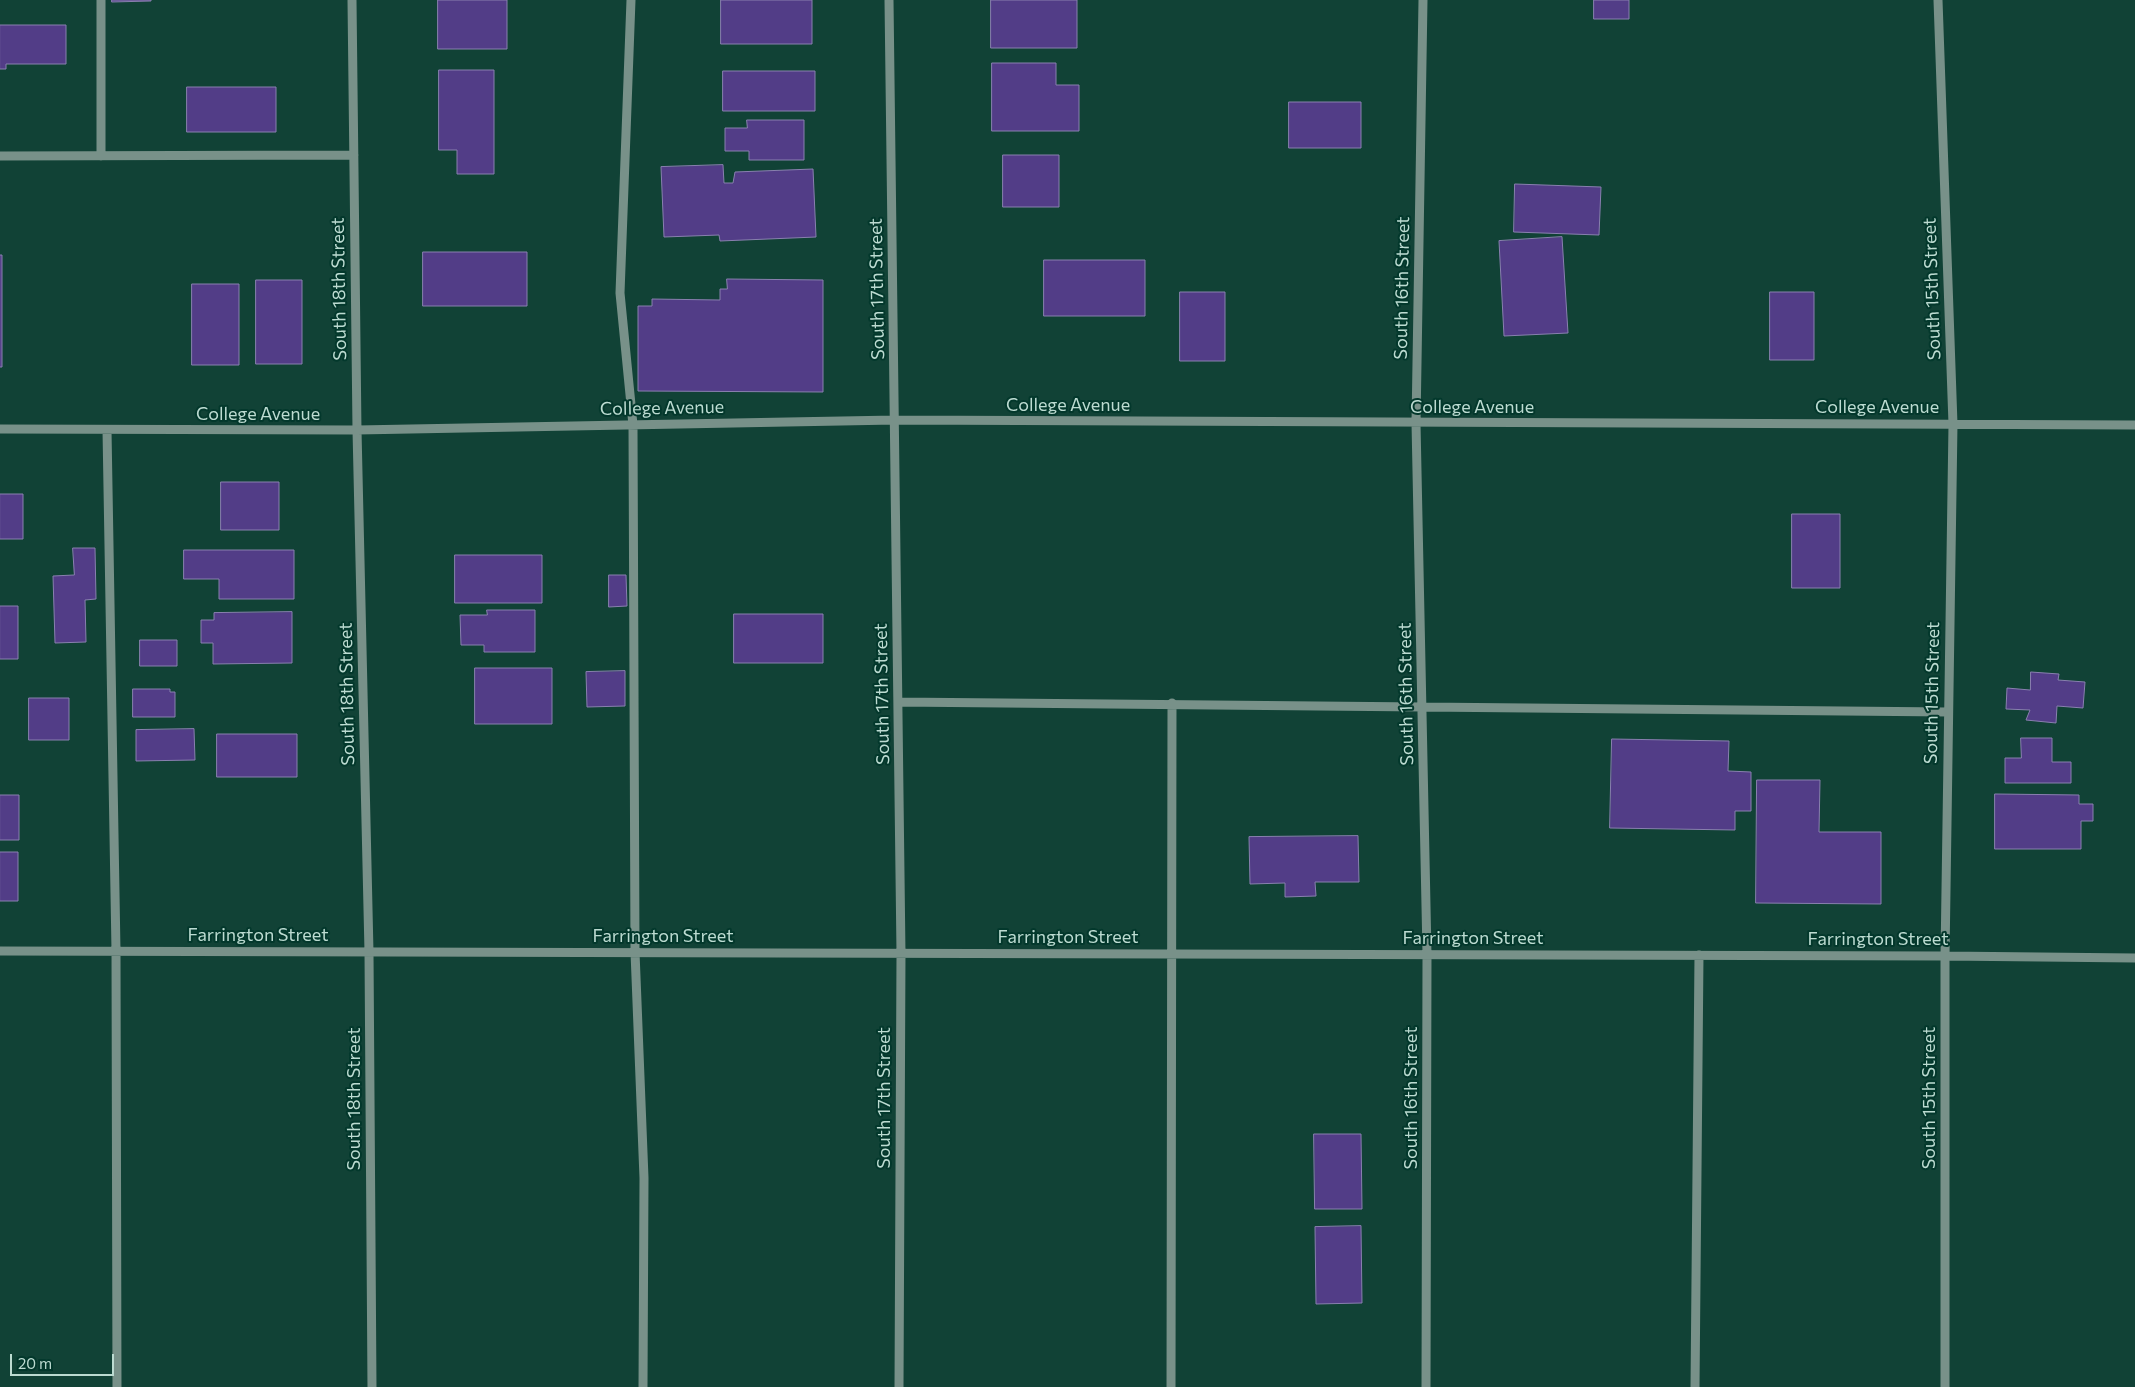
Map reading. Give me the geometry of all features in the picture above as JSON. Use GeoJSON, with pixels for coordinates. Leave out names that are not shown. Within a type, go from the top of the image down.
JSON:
{"type":"FeatureCollection","features":[{"type":"Feature","properties":{"kind":"street"},"geometry":{"type":"LineString","coordinates":[[101,0],[101,156]]}},
{"type":"Feature","properties":{"kind":"street","name":"South 18th Street"},"geometry":{"type":"LineString","coordinates":[[352,0],[357,430],[369,952],[372,1387]]}},
{"type":"Feature","properties":{"kind":"street"},"geometry":{"type":"LineString","coordinates":[[631,0],[620,293],[632,425],[635,952],[644,1178],[643,1387]]}},
{"type":"Feature","properties":{"kind":"street","name":"South 17th Street"},"geometry":{"type":"LineString","coordinates":[[889,0],[901,953],[899,1387]]}},
{"type":"Feature","properties":{"kind":"street","name":"South 16th Street"},"geometry":{"type":"LineString","coordinates":[[1423,0],[1416,423],[1427,954],[1426,1387]]}},
{"type":"Feature","properties":{"kind":"street","name":"South 15th Street"},"geometry":{"type":"LineString","coordinates":[[1938,0],[1953,424],[1945,956],[1945,1387]]}},
{"type":"Feature","properties":{"kind":"street"},"geometry":{"type":"LineString","coordinates":[[0,156],[354,155]]}},
{"type":"Feature","properties":{"kind":"street","name":"College Avenue"},"geometry":{"type":"LineString","coordinates":[[0,429],[357,430],[895,420],[2135,425]]}},
{"type":"Feature","properties":{"kind":"street"},"geometry":{"type":"LineString","coordinates":[[107,430],[116,951],[117,1387]]}},
{"type":"Feature","properties":{"kind":"street"},"geometry":{"type":"LineString","coordinates":[[898,702],[1172,703],[1948,712]]}},
{"type":"Feature","properties":{"kind":"street"},"geometry":{"type":"LineString","coordinates":[[1171,1387],[1172,703]]}},
{"type":"Feature","properties":{"kind":"street","name":"Farrington Street"},"geometry":{"type":"LineString","coordinates":[[0,951],[1427,954],[2135,958]]}},
{"type":"Feature","properties":{"kind":"street"},"geometry":{"type":"LineString","coordinates":[[1695,1387],[1699,955]]}},
{"type":"Feature","properties":{"kind":"building"},"geometry":{"type":"Polygon","coordinates":[[[112,0],[151,0],[151,1],[112,2],[112,0]]]}},
{"type":"Feature","properties":{"kind":"building"},"geometry":{"type":"Polygon","coordinates":[[[438,0],[507,0],[507,49],[438,49],[438,0]]]}},
{"type":"Feature","properties":{"kind":"building"},"geometry":{"type":"Polygon","coordinates":[[[721,0],[812,0],[812,44],[721,44],[721,0]]]}},
{"type":"Feature","properties":{"kind":"building"},"geometry":{"type":"Polygon","coordinates":[[[991,0],[1077,0],[1077,48],[991,48],[991,0]]]}},
{"type":"Feature","properties":{"kind":"building"},"geometry":{"type":"Polygon","coordinates":[[[1594,0],[1629,0],[1629,19],[1594,19],[1594,0]]]}},
{"type":"Feature","properties":{"kind":"building"},"geometry":{"type":"Polygon","coordinates":[[[0,25],[66,25],[66,64],[6,64],[6,69],[0,69],[0,25]]]}},
{"type":"Feature","properties":{"kind":"building"},"geometry":{"type":"Polygon","coordinates":[[[992,63],[1056,63],[1056,85],[1079,85],[1079,131],[992,131],[992,63]]]}},
{"type":"Feature","properties":{"kind":"building"},"geometry":{"type":"Polygon","coordinates":[[[439,70],[494,70],[494,174],[457,174],[457,150],[439,150],[439,70]]]}},
{"type":"Feature","properties":{"kind":"building"},"geometry":{"type":"Polygon","coordinates":[[[723,71],[815,71],[815,111],[723,111],[723,71]]]}},
{"type":"Feature","properties":{"kind":"building"},"geometry":{"type":"Polygon","coordinates":[[[187,87],[276,87],[276,132],[187,132],[187,87]]]}},
{"type":"Feature","properties":{"kind":"building"},"geometry":{"type":"Polygon","coordinates":[[[1289,102],[1361,102],[1361,148],[1289,148],[1289,102]]]}},
{"type":"Feature","properties":{"kind":"building"},"geometry":{"type":"Polygon","coordinates":[[[747,120],[804,120],[804,160],[749,160],[749,151],[725,151],[725,128],[747,128],[747,120]]]}},
{"type":"Feature","properties":{"kind":"building"},"geometry":{"type":"Polygon","coordinates":[[[1003,155],[1059,155],[1059,207],[1003,207],[1003,155]]]}},
{"type":"Feature","properties":{"kind":"building"},"geometry":{"type":"Polygon","coordinates":[[[723,165],[724,183],[733,183],[735,172],[813,169],[816,237],[720,241],[719,235],[664,237],[661,167],[723,165]]]}},
{"type":"Feature","properties":{"kind":"building"},"geometry":{"type":"Polygon","coordinates":[[[1515,184],[1601,187],[1599,235],[1514,232],[1515,184]]]}},
{"type":"Feature","properties":{"kind":"building"},"geometry":{"type":"Polygon","coordinates":[[[1562,237],[1568,333],[1504,336],[1499,241],[1562,237]]]}},
{"type":"Feature","properties":{"kind":"building"},"geometry":{"type":"Polygon","coordinates":[[[423,252],[527,252],[527,306],[423,306],[423,252]]]}},
{"type":"Feature","properties":{"kind":"building"},"geometry":{"type":"Polygon","coordinates":[[[0,255],[2,255],[2,367],[0,367],[0,255]]]}},
{"type":"Feature","properties":{"kind":"building"},"geometry":{"type":"Polygon","coordinates":[[[1044,260],[1145,260],[1145,316],[1044,316],[1044,260]]]}},
{"type":"Feature","properties":{"kind":"building"},"geometry":{"type":"Polygon","coordinates":[[[727,279],[823,280],[823,392],[638,391],[638,306],[652,306],[652,299],[720,300],[720,289],[727,289],[727,279]]]}},
{"type":"Feature","properties":{"kind":"building"},"geometry":{"type":"Polygon","coordinates":[[[256,280],[302,280],[302,364],[256,364],[256,280]]]}},
{"type":"Feature","properties":{"kind":"building"},"geometry":{"type":"Polygon","coordinates":[[[192,284],[239,284],[239,365],[192,365],[192,284]]]}},
{"type":"Feature","properties":{"kind":"building"},"geometry":{"type":"Polygon","coordinates":[[[1180,292],[1225,292],[1225,361],[1180,361],[1180,292]]]}},
{"type":"Feature","properties":{"kind":"building"},"geometry":{"type":"Polygon","coordinates":[[[1770,292],[1814,292],[1814,360],[1770,360],[1770,292]]]}},
{"type":"Feature","properties":{"kind":"building"},"geometry":{"type":"Polygon","coordinates":[[[221,482],[279,482],[279,530],[221,530],[221,482]]]}},
{"type":"Feature","properties":{"kind":"building"},"geometry":{"type":"Polygon","coordinates":[[[0,494],[23,494],[23,539],[0,539],[0,494]]]}},
{"type":"Feature","properties":{"kind":"building"},"geometry":{"type":"Polygon","coordinates":[[[1792,514],[1840,514],[1840,588],[1792,588],[1792,514]]]}},
{"type":"Feature","properties":{"kind":"building"},"geometry":{"type":"Polygon","coordinates":[[[73,548],[95,548],[96,599],[85,600],[86,642],[55,643],[53,576],[74,575],[73,548]]]}},
{"type":"Feature","properties":{"kind":"building"},"geometry":{"type":"Polygon","coordinates":[[[184,550],[294,550],[294,599],[219,599],[219,579],[184,579],[184,550]]]}},
{"type":"Feature","properties":{"kind":"building"},"geometry":{"type":"Polygon","coordinates":[[[455,555],[542,555],[542,603],[455,603],[455,555]]]}},
{"type":"Feature","properties":{"kind":"building"},"geometry":{"type":"Polygon","coordinates":[[[609,575],[626,575],[627,606],[609,607],[609,575]]]}},
{"type":"Feature","properties":{"kind":"building"},"geometry":{"type":"Polygon","coordinates":[[[0,606],[18,606],[18,659],[0,659],[0,606]]]}},
{"type":"Feature","properties":{"kind":"building"},"geometry":{"type":"Polygon","coordinates":[[[487,610],[535,610],[535,652],[484,652],[484,645],[461,645],[460,615],[487,615],[487,610]]]}},
{"type":"Feature","properties":{"kind":"building"},"geometry":{"type":"Polygon","coordinates":[[[292,612],[292,663],[213,664],[213,643],[201,643],[201,620],[214,620],[214,613],[292,612]]]}},
{"type":"Feature","properties":{"kind":"building"},"geometry":{"type":"Polygon","coordinates":[[[734,614],[823,614],[823,663],[734,663],[734,614]]]}},
{"type":"Feature","properties":{"kind":"building"},"geometry":{"type":"Polygon","coordinates":[[[140,640],[177,640],[177,666],[140,666],[140,640]]]}},
{"type":"Feature","properties":{"kind":"building"},"geometry":{"type":"Polygon","coordinates":[[[475,668],[552,668],[552,724],[475,724],[475,668]]]}},
{"type":"Feature","properties":{"kind":"building"},"geometry":{"type":"Polygon","coordinates":[[[625,671],[625,706],[587,707],[586,672],[625,671]]]}},
{"type":"Feature","properties":{"kind":"building"},"geometry":{"type":"Polygon","coordinates":[[[2031,672],[2059,674],[2058,680],[2085,682],[2083,708],[2057,706],[2056,723],[2026,720],[2030,710],[2006,709],[2007,688],[2030,690],[2031,672]]]}},
{"type":"Feature","properties":{"kind":"building"},"geometry":{"type":"Polygon","coordinates":[[[133,689],[170,689],[170,692],[175,692],[175,717],[133,717],[133,689]]]}},
{"type":"Feature","properties":{"kind":"building"},"geometry":{"type":"Polygon","coordinates":[[[29,698],[69,698],[69,740],[29,740],[29,698]]]}},
{"type":"Feature","properties":{"kind":"building"},"geometry":{"type":"Polygon","coordinates":[[[194,729],[195,760],[136,761],[136,730],[194,729]]]}},
{"type":"Feature","properties":{"kind":"building"},"geometry":{"type":"Polygon","coordinates":[[[217,734],[297,734],[297,777],[217,777],[217,734]]]}},
{"type":"Feature","properties":{"kind":"building"},"geometry":{"type":"Polygon","coordinates":[[[2021,738],[2052,738],[2052,762],[2071,762],[2071,783],[2005,783],[2005,758],[2021,758],[2021,738]]]}},
{"type":"Feature","properties":{"kind":"building"},"geometry":{"type":"Polygon","coordinates":[[[1612,739],[1729,741],[1728,771],[1751,772],[1751,811],[1735,811],[1735,830],[1610,828],[1612,739]]]}},
{"type":"Feature","properties":{"kind":"building"},"geometry":{"type":"Polygon","coordinates":[[[1757,780],[1820,780],[1819,832],[1881,832],[1881,904],[1756,903],[1757,780]]]}},
{"type":"Feature","properties":{"kind":"building"},"geometry":{"type":"Polygon","coordinates":[[[1995,794],[2079,795],[2079,804],[2093,804],[2093,821],[2081,821],[2081,849],[1995,849],[1995,794]]]}},
{"type":"Feature","properties":{"kind":"building"},"geometry":{"type":"Polygon","coordinates":[[[0,795],[19,795],[19,840],[0,840],[0,795]]]}},
{"type":"Feature","properties":{"kind":"building"},"geometry":{"type":"Polygon","coordinates":[[[1358,836],[1359,882],[1315,882],[1316,896],[1285,897],[1285,883],[1250,884],[1249,837],[1358,836]]]}},
{"type":"Feature","properties":{"kind":"building"},"geometry":{"type":"Polygon","coordinates":[[[0,852],[18,852],[18,901],[0,901],[0,852]]]}},
{"type":"Feature","properties":{"kind":"building"},"geometry":{"type":"Polygon","coordinates":[[[1314,1134],[1361,1134],[1362,1209],[1315,1209],[1314,1134]]]}},
{"type":"Feature","properties":{"kind":"building"},"geometry":{"type":"Polygon","coordinates":[[[1361,1226],[1362,1303],[1316,1304],[1315,1227],[1361,1226]]]}}]}
